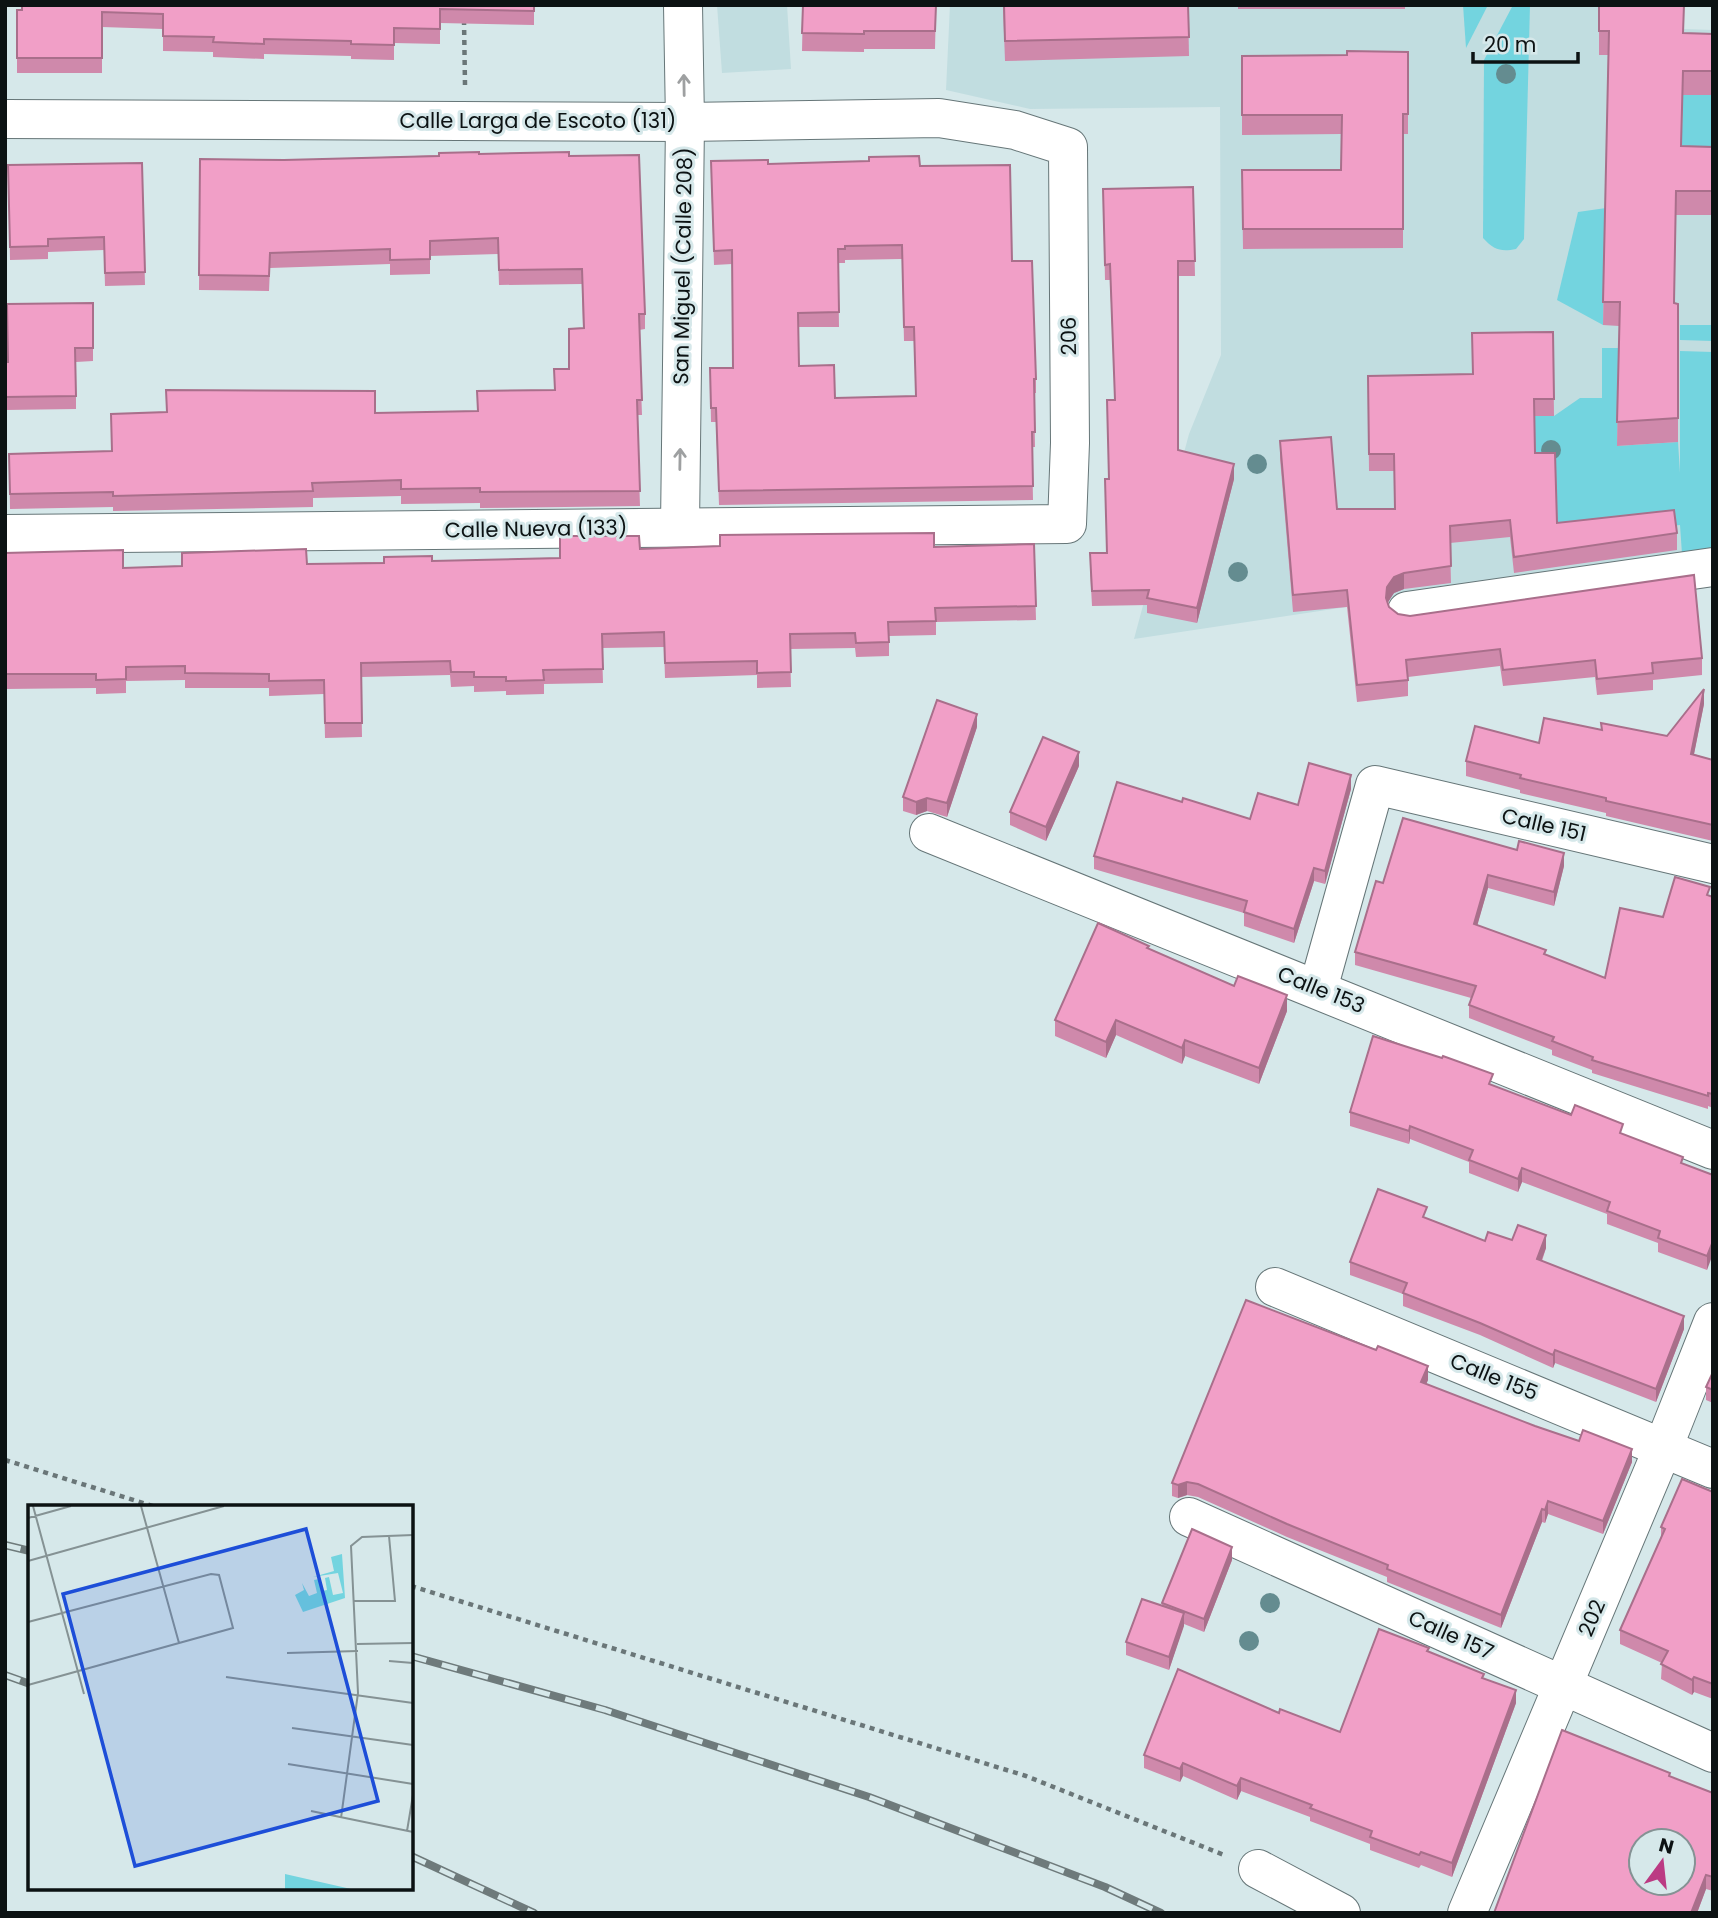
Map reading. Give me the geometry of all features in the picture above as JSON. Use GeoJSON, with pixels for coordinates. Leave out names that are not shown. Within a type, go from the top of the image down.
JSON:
{"type":"FeatureCollection","features":[{"type":"Feature","properties":{"kind":"street","name":"San Miguel (Calle 208)"},"geometry":{"type":"LineString","coordinates":[[680,527],[685,122],[683,5]]}},
{"type":"Feature","properties":{"kind":"street","name":"Calle Larga de Escoto (131)"},"geometry":{"type":"LineString","coordinates":[[5,119],[685,122],[939,118],[1015,130],[1068,147]]}},
{"type":"Feature","properties":{"kind":"street","name":"206"},"geometry":{"type":"LineString","coordinates":[[1067,524],[1070,443],[1068,147]]}},
{"type":"Feature","properties":{"kind":"street","name":"Calle Nueva (133)"},"geometry":{"type":"LineString","coordinates":[[5,534],[1067,524]]}},
{"type":"Feature","properties":{"kind":"street"},"geometry":{"type":"LineString","coordinates":[[1407,611],[1713,567]]}},
{"type":"Feature","properties":{"kind":"street","name":"Calle 151"},"geometry":{"type":"LineString","coordinates":[[1318,989],[1375,785],[1713,864]]}},
{"type":"Feature","properties":{"kind":"street","name":"Calle 153"},"geometry":{"type":"LineString","coordinates":[[929,833],[1713,1150]]}},
{"type":"Feature","properties":{"kind":"street","name":"Calle 155"},"geometry":{"type":"LineString","coordinates":[[1275,1287],[1713,1469]]}},
{"type":"Feature","properties":{"kind":"street","name":"202"},"geometry":{"type":"LineString","coordinates":[[1467,1913],[1564,1686],[1713,1322]]}},
{"type":"Feature","properties":{"kind":"street","name":"Calle 157"},"geometry":{"type":"LineString","coordinates":[[1189,1517],[1713,1753]]}},
{"type":"Feature","properties":{"kind":"street"},"geometry":{"type":"LineString","coordinates":[[1258,1869],[1341,1913]]}},
{"type":"Feature","properties":{"kind":"path"},"geometry":{"type":"LineString","coordinates":[[464,18],[466,121]]}},
{"type":"Feature","properties":{"kind":"path"},"geometry":{"type":"LineString","coordinates":[[5,1460],[150,1505]]}},
{"type":"Feature","properties":{"kind":"path"},"geometry":{"type":"LineString","coordinates":[[413,1587],[1026,1776],[1258,1869]]}},
{"type":"Feature","properties":{"kind":"shaded area"},"geometry":{"type":"Polygon","coordinates":[[[717,5],[787,5],[791,69],[722,73],[717,5]]]}},
{"type":"Feature","properties":{"kind":"shaded area"},"geometry":{"type":"Polygon","coordinates":[[[950,5],[1684,5],[1684,29],[1713,30],[1713,552],[1134,639],[1189,434],[1221,355],[1220,107],[1030,109],[946,90],[950,5]]]}},
{"type":"Feature","properties":{"kind":"shaded area"},"geometry":{"type":"Polygon","coordinates":[[[1463,5],[1488,5],[1466,48],[1463,5]]]}},
{"type":"Feature","properties":{"kind":"shaded area"},"geometry":{"type":"Polygon","coordinates":[[[1513,5],[1530,5],[1524,239],[1516,249],[1506,250],[1494,248],[1483,238],[1484,60],[1513,5]]]}},
{"type":"Feature","properties":{"kind":"shaded area"},"geometry":{"type":"Polygon","coordinates":[[[1683,95],[1713,95],[1713,171],[1681,170],[1683,95]]]}},
{"type":"Feature","properties":{"kind":"shaded area"},"geometry":{"type":"Polygon","coordinates":[[[1606,208],[1603,325],[1557,300],[1578,212],[1606,208]]]}},
{"type":"Feature","properties":{"kind":"shaded area"},"geometry":{"type":"Polygon","coordinates":[[[1680,325],[1713,325],[1713,341],[1680,340],[1680,325]]]}},
{"type":"Feature","properties":{"kind":"shaded area"},"geometry":{"type":"Polygon","coordinates":[[[1602,348],[1620,348],[1617,446],[1678,442],[1680,473],[1680,351],[1713,352],[1713,549],[1682,554],[1680,525],[1557,539],[1535,470],[1534,416],[1554,416],[1580,398],[1602,398],[1602,348]]]}},
{"type":"Feature","properties":{"kind":"building"},"geometry":{"type":"Polygon","coordinates":[[[22,5],[534,5],[534,11],[440,9],[440,29],[394,28],[394,45],[264,39],[264,44],[213,42],[214,37],[163,36],[163,14],[102,12],[102,58],[17,58],[17,10],[22,10],[22,5]]]}},
{"type":"Feature","properties":{"kind":"building"},"geometry":{"type":"Polygon","coordinates":[[[803,5],[936,5],[935,31],[802,33],[803,5]]]}},
{"type":"Feature","properties":{"kind":"building"},"geometry":{"type":"Polygon","coordinates":[[[1004,5],[1188,5],[1189,37],[1005,41],[1004,5]]]}},
{"type":"Feature","properties":{"kind":"building"},"geometry":{"type":"Polygon","coordinates":[[[1599,5],[1684,5],[1683,33],[1713,34],[1713,71],[1683,71],[1681,146],[1713,147],[1713,191],[1676,191],[1674,303],[1678,304],[1678,418],[1617,422],[1620,302],[1603,302],[1609,31],[1599,31],[1599,5]]]}},
{"type":"Feature","properties":{"kind":"building"},"geometry":{"type":"Polygon","coordinates":[[[1347,51],[1408,52],[1408,114],[1403,114],[1403,229],[1243,229],[1242,170],[1341,170],[1342,115],[1242,115],[1242,56],[1347,55],[1347,51]]]}},
{"type":"Feature","properties":{"kind":"building"},"geometry":{"type":"Polygon","coordinates":[[[569,152],[569,156],[639,155],[645,314],[639,314],[642,400],[637,400],[640,491],[480,492],[480,488],[401,489],[401,480],[312,483],[313,491],[113,496],[113,492],[10,494],[9,454],[112,451],[111,414],[167,412],[166,390],[375,391],[375,413],[478,411],[477,391],[555,390],[554,369],[569,369],[569,329],[584,328],[582,269],[499,270],[498,238],[430,241],[430,259],[390,260],[390,249],[270,253],[269,276],[199,275],[200,159],[284,160],[439,156],[439,153],[569,152]]]}},
{"type":"Feature","properties":{"kind":"building"},"geometry":{"type":"Polygon","coordinates":[[[919,156],[920,166],[1010,165],[1012,261],[1032,261],[1036,379],[1035,432],[1032,432],[1033,486],[719,491],[716,408],[711,408],[710,368],[733,368],[732,250],[714,251],[711,161],[768,160],[768,164],[869,161],[869,157],[919,156]],[[902,245],[845,246],[845,249],[838,249],[839,312],[798,313],[799,366],[834,365],[835,398],[916,396],[914,327],[904,327],[902,245]]]}},
{"type":"Feature","properties":{"kind":"building"},"geometry":{"type":"Polygon","coordinates":[[[142,163],[145,272],[105,273],[104,237],[48,239],[48,246],[10,247],[8,165],[142,163]]]}},
{"type":"Feature","properties":{"kind":"building"},"geometry":{"type":"Polygon","coordinates":[[[1193,187],[1195,261],[1178,261],[1178,450],[1234,464],[1197,608],[1147,598],[1149,590],[1092,591],[1090,553],[1107,553],[1107,400],[1115,400],[1110,264],[1105,265],[1103,189],[1193,187]]]}},
{"type":"Feature","properties":{"kind":"building"},"geometry":{"type":"Polygon","coordinates":[[[93,303],[93,348],[75,348],[76,396],[5,397],[5,362],[8,362],[7,304],[93,303]]]}},
{"type":"Feature","properties":{"kind":"building"},"geometry":{"type":"Polygon","coordinates":[[[1553,332],[1554,399],[1534,399],[1535,453],[1555,453],[1557,523],[1674,510],[1677,533],[1514,557],[1510,520],[1450,526],[1451,566],[1394,577],[1387,587],[1389,607],[1398,614],[1410,616],[1694,575],[1702,658],[1652,663],[1653,673],[1597,679],[1595,660],[1503,670],[1500,649],[1406,660],[1408,680],[1357,685],[1347,590],[1293,595],[1280,441],[1331,437],[1337,509],[1395,509],[1394,454],[1369,454],[1368,376],[1473,374],[1472,333],[1553,332]]]}},
{"type":"Feature","properties":{"kind":"building"},"geometry":{"type":"Polygon","coordinates":[[[934,533],[934,547],[1034,544],[1036,606],[935,608],[936,621],[888,622],[889,642],[856,643],[855,633],[790,634],[791,672],[757,673],[757,661],[665,663],[664,632],[602,634],[603,669],[543,670],[544,680],[506,681],[506,677],[474,677],[474,672],[451,672],[450,661],[361,663],[362,723],[325,723],[324,680],[269,681],[269,674],[185,673],[185,666],[126,667],[126,679],[96,680],[96,674],[5,674],[5,553],[123,550],[123,568],[182,566],[182,553],[306,549],[307,564],[384,563],[384,557],[432,556],[432,561],[560,558],[560,536],[639,536],[640,549],[720,546],[720,535],[934,533]]]}},
{"type":"Feature","properties":{"kind":"building"},"geometry":{"type":"Polygon","coordinates":[[[1704,689],[1691,754],[1713,760],[1713,825],[1606,801],[1606,798],[1520,778],[1521,775],[1466,761],[1475,726],[1539,743],[1544,718],[1602,730],[1601,723],[1667,736],[1704,689]]]}},
{"type":"Feature","properties":{"kind":"building"},"geometry":{"type":"Polygon","coordinates":[[[937,700],[977,714],[947,803],[927,798],[916,802],[903,797],[937,700]]]}},
{"type":"Feature","properties":{"kind":"building"},"geometry":{"type":"Polygon","coordinates":[[[1043,737],[1079,752],[1046,827],[1010,812],[1043,737]]]}},
{"type":"Feature","properties":{"kind":"building"},"geometry":{"type":"Polygon","coordinates":[[[1309,763],[1351,775],[1325,871],[1314,868],[1294,929],[1244,912],[1247,901],[1094,856],[1117,782],[1182,802],[1183,798],[1250,819],[1258,793],[1298,805],[1309,763]]]}},
{"type":"Feature","properties":{"kind":"building"},"geometry":{"type":"Polygon","coordinates":[[[1403,818],[1517,850],[1519,841],[1564,853],[1554,892],[1488,875],[1474,924],[1546,950],[1544,954],[1605,978],[1620,908],[1663,917],[1675,877],[1710,887],[1707,895],[1713,897],[1713,1094],[1708,1093],[1708,1096],[1592,1060],[1593,1057],[1552,1041],[1554,1037],[1469,1005],[1476,986],[1355,952],[1376,881],[1383,883],[1403,818]]]}},
{"type":"Feature","properties":{"kind":"building"},"geometry":{"type":"Polygon","coordinates":[[[1098,923],[1234,986],[1238,976],[1287,995],[1259,1068],[1185,1040],[1182,1048],[1116,1020],[1106,1042],[1055,1020],[1098,923]]]}},
{"type":"Feature","properties":{"kind":"building"},"geometry":{"type":"Polygon","coordinates":[[[1373,1036],[1493,1074],[1489,1084],[1571,1115],[1575,1105],[1623,1124],[1620,1133],[1683,1157],[1681,1163],[1713,1175],[1713,1241],[1707,1256],[1658,1238],[1660,1231],[1607,1211],[1610,1202],[1522,1168],[1518,1179],[1469,1160],[1473,1150],[1410,1126],[1409,1131],[1350,1112],[1373,1036]]]}},
{"type":"Feature","properties":{"kind":"building"},"geometry":{"type":"Polygon","coordinates":[[[1378,1189],[1427,1207],[1423,1217],[1485,1241],[1488,1232],[1512,1240],[1518,1225],[1546,1235],[1537,1259],[1684,1316],[1656,1389],[1555,1350],[1553,1355],[1403,1293],[1407,1283],[1350,1262],[1378,1189]]]}},
{"type":"Feature","properties":{"kind":"building"},"geometry":{"type":"Polygon","coordinates":[[[1246,1300],[1376,1350],[1378,1346],[1428,1366],[1421,1382],[1579,1441],[1583,1430],[1632,1449],[1603,1521],[1548,1501],[1545,1510],[1542,1509],[1501,1615],[1387,1569],[1388,1565],[1198,1484],[1172,1483],[1246,1300]]]}},
{"type":"Feature","properties":{"kind":"building"},"geometry":{"type":"Polygon","coordinates":[[[1713,1372],[1713,1390],[1706,1387],[1713,1372]]]}},
{"type":"Feature","properties":{"kind":"building"},"geometry":{"type":"Polygon","coordinates":[[[1682,1479],[1713,1492],[1713,1684],[1694,1677],[1692,1680],[1661,1664],[1668,1651],[1620,1630],[1665,1529],[1661,1527],[1682,1479]]]}},
{"type":"Feature","properties":{"kind":"building"},"geometry":{"type":"Polygon","coordinates":[[[1192,1529],[1232,1547],[1204,1619],[1162,1603],[1192,1529]]]}},
{"type":"Feature","properties":{"kind":"building"},"geometry":{"type":"Polygon","coordinates":[[[1142,1599],[1184,1613],[1169,1657],[1126,1642],[1142,1599]]]}},
{"type":"Feature","properties":{"kind":"building"},"geometry":{"type":"Polygon","coordinates":[[[1379,1629],[1429,1648],[1427,1651],[1484,1674],[1482,1678],[1516,1690],[1452,1863],[1421,1852],[1419,1855],[1370,1837],[1372,1831],[1241,1778],[1237,1786],[1183,1763],[1180,1769],[1144,1755],[1178,1669],[1279,1713],[1280,1709],[1340,1732],[1379,1629]]]}},
{"type":"Feature","properties":{"kind":"building"},"geometry":{"type":"Polygon","coordinates":[[[1562,1730],[1713,1793],[1713,1877],[1706,1875],[1691,1913],[1494,1913],[1562,1730]]]}},
{"type":"Feature","properties":{"kind":"railway"},"geometry":{"type":"LineString","coordinates":[[5,1545],[28,1551]]}},
{"type":"Feature","properties":{"kind":"railway"},"geometry":{"type":"LineString","coordinates":[[413,1657],[605,1710],[869,1797],[1105,1887],[1161,1913]]}},
{"type":"Feature","properties":{"kind":"railway"},"geometry":{"type":"LineString","coordinates":[[5,1675],[28,1683]]}},
{"type":"Feature","properties":{"kind":"railway"},"geometry":{"type":"LineString","coordinates":[[413,1857],[534,1913]]}}]}
